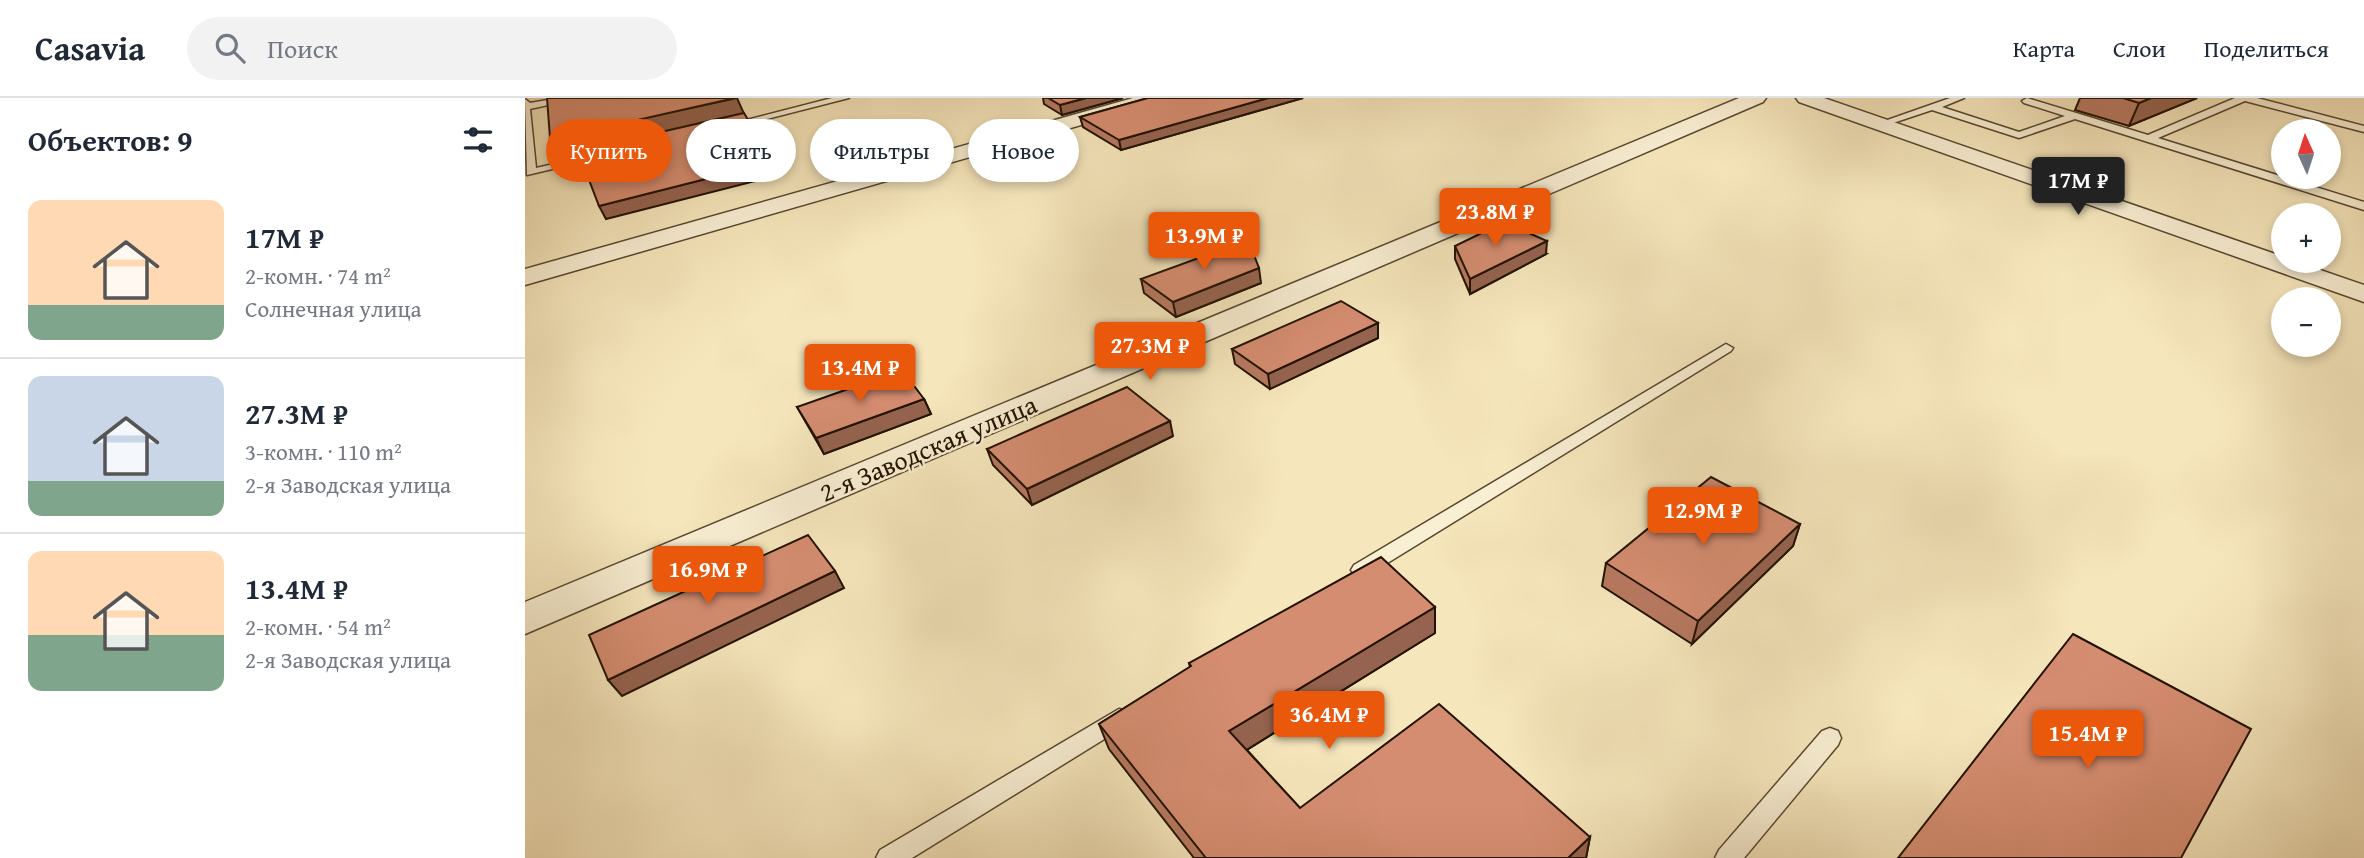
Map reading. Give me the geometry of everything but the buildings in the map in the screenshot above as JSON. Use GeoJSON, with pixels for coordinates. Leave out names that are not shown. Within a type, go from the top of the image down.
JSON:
{"type":"FeatureCollection","features":[{"type":"Feature","properties":{"kind":"street"},"geometry":{"type":"LineString","coordinates":[[525,277],[1154,98]]}},
{"type":"Feature","properties":{"kind":"street","name":"2-я Заводская улица"},"geometry":{"type":"LineString","coordinates":[[525,619],[1756,98]]}},
{"type":"Feature","properties":{"kind":"street"},"geometry":{"type":"LineString","coordinates":[[1806,98],[2364,295]]}},
{"type":"Feature","properties":{"kind":"lane"},"geometry":{"type":"LineString","coordinates":[[546,170],[531,173],[525,104],[575,98]]}},
{"type":"Feature","properties":{"kind":"lane"},"geometry":{"type":"LineString","coordinates":[[756,119],[844,98]]}},
{"type":"Feature","properties":{"kind":"lane"},"geometry":{"type":"LineString","coordinates":[[1881,124],[1959,98]]}},
{"type":"Feature","properties":{"kind":"lane"},"geometry":{"type":"LineString","coordinates":[[2148,139],[2245,98],[2364,129]]}},
{"type":"Feature","properties":{"kind":"lane"},"geometry":{"type":"LineString","coordinates":[[2026,99],[2364,206]]}},
{"type":"Feature","properties":{"kind":"lane"},"geometry":{"type":"LineString","coordinates":[[1932,107],[2019,135],[2074,116]]}},
{"type":"Feature","properties":{"kind":"lane"},"geometry":{"type":"LineString","coordinates":[[1343,581],[1725,348]]}},
{"type":"Feature","properties":{"kind":"lane"},"geometry":{"type":"LineString","coordinates":[[889,858],[1140,705]]}},
{"type":"Feature","properties":{"kind":"lane"},"geometry":{"type":"LineString","coordinates":[[1728,858],[1830,738]]}}]}
